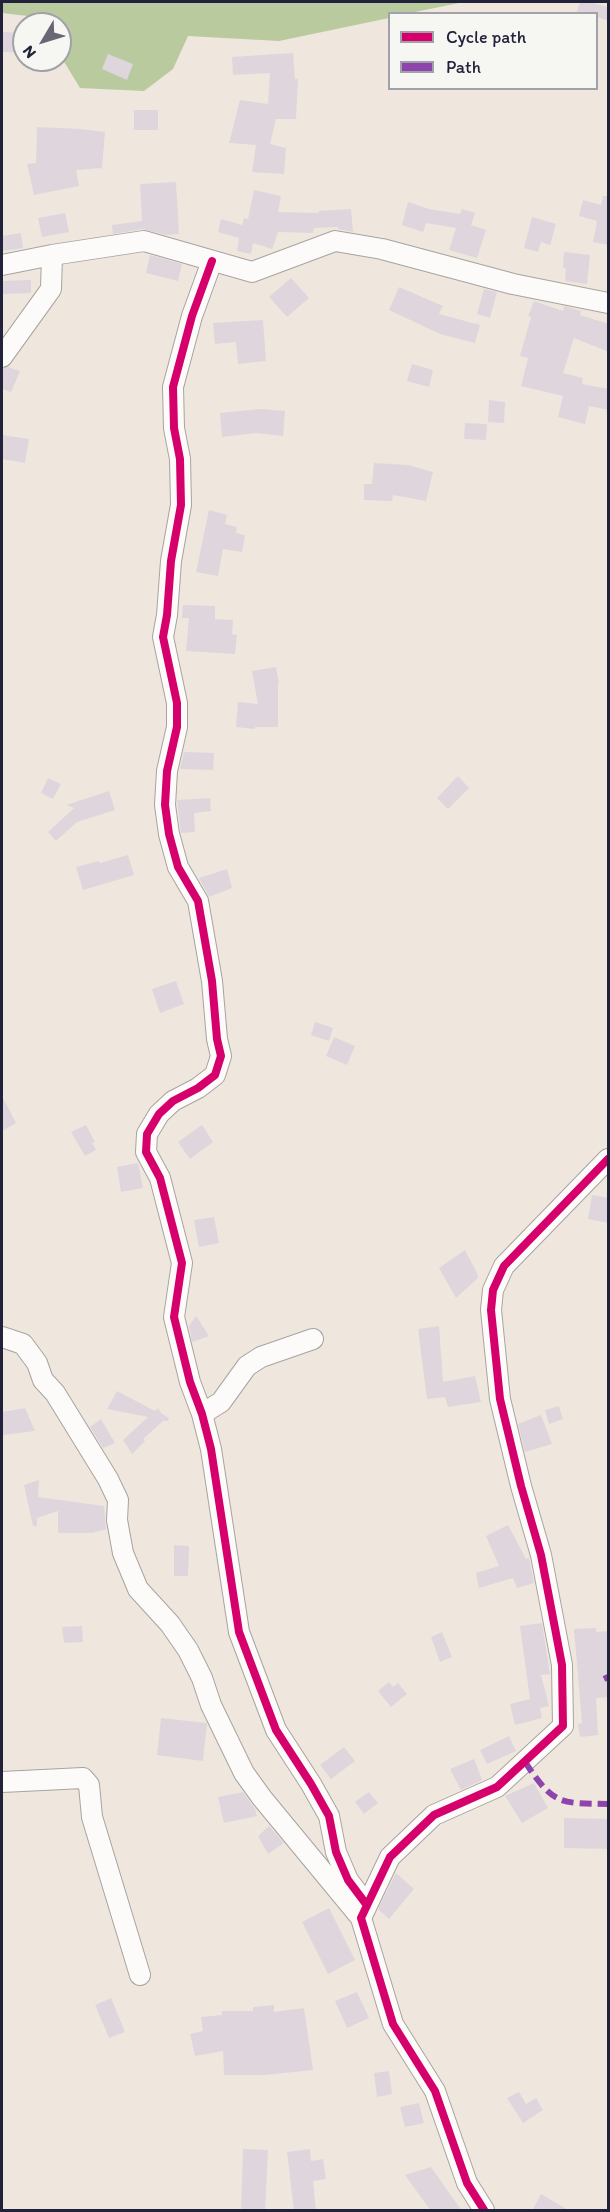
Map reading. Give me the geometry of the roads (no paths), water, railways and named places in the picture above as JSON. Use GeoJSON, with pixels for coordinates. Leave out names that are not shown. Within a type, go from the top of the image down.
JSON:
{"type":"FeatureCollection","features":[{"type":"Feature","properties":{"kind":"street"},"geometry":{"type":"LineString","coordinates":[[2,265],[144,241],[252,272],[334,241],[382,249],[513,284],[609,303]]}},
{"type":"Feature","properties":{"kind":"street"},"geometry":{"type":"LineString","coordinates":[[2,357],[51,289],[52,255]]}},
{"type":"Feature","properties":{"kind":"street"},"geometry":{"type":"LineString","coordinates":[[212,261],[192,316],[173,387],[174,428],[180,459],[181,505],[171,561],[163,637],[177,703],[177,727],[167,771],[165,806],[169,834],[178,867],[198,901],[212,981],[217,1039],[221,1056],[215,1075],[198,1088],[173,1101],[159,1114],[147,1134],[146,1152],[160,1178],[182,1263],[174,1317],[190,1382],[202,1414],[211,1449],[240,1632],[276,1730],[311,1784],[328,1816],[336,1852],[363,1911],[393,2024],[435,2091],[468,2183],[484,2211]]}},
{"type":"Feature","properties":{"kind":"street"},"geometry":{"type":"LineString","coordinates":[[363,1911],[390,1857],[434,1815],[497,1787],[563,1726],[562,1665],[541,1555],[521,1486],[500,1399],[491,1310],[492,1290],[504,1266],[609,1160]]}},
{"type":"Feature","properties":{"kind":"street"},"geometry":{"type":"LineString","coordinates":[[2,1337],[23,1344],[37,1363],[43,1380],[55,1393],[108,1479],[118,1500],[117,1520],[123,1553],[138,1589],[170,1624],[188,1650],[202,1678],[211,1705],[244,1773],[262,1798],[363,1911]]}},
{"type":"Feature","properties":{"kind":"street"},"geometry":{"type":"LineString","coordinates":[[202,1414],[221,1402],[247,1366],[261,1358],[313,1339]]}},
{"type":"Feature","properties":{"kind":"street"},"geometry":{"type":"LineString","coordinates":[[2,1782],[83,1778],[89,1785],[92,1817],[140,1975]]}}]}
